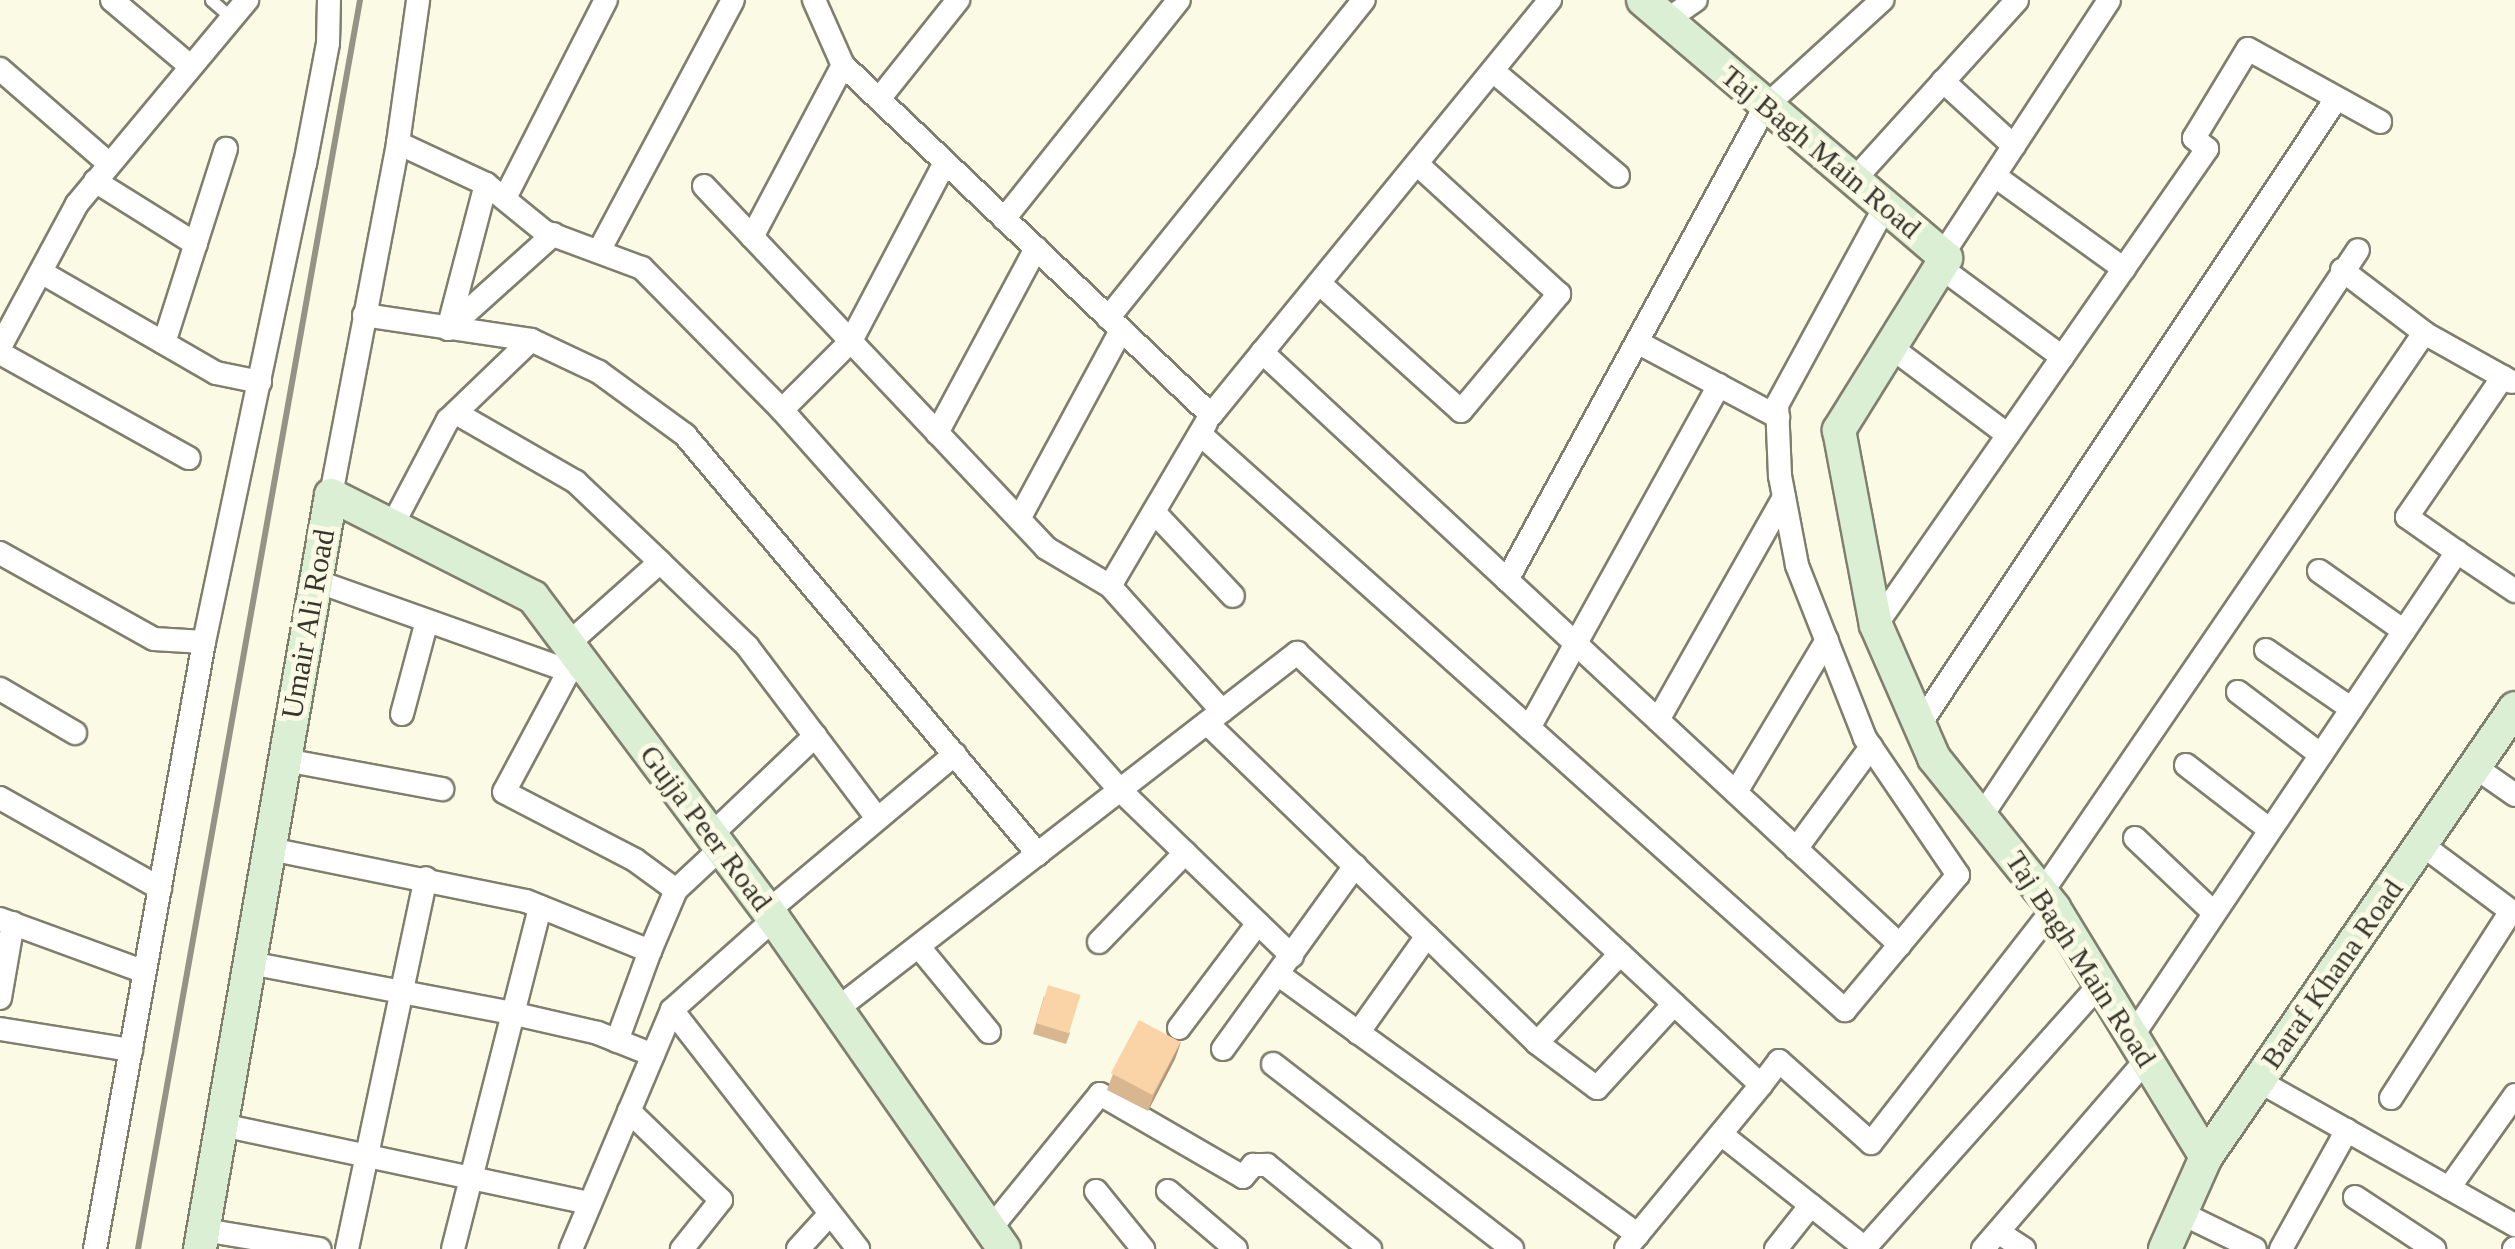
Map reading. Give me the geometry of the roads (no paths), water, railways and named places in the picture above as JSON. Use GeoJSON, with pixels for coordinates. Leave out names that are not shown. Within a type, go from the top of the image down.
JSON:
{"type":"FeatureCollection","features":[{"type":"Feature","properties":{"kind":"street"},"geometry":{"type":"LineString","coordinates":[[112,0],[190,66]]}},
{"type":"Feature","properties":{"kind":"street"},"geometry":{"type":"LineString","coordinates":[[95,1249],[204,642],[328,43],[329,0]]}},
{"type":"Feature","properties":{"kind":"street","name":"Umair Ali Road"},"geometry":{"type":"LineString","coordinates":[[202,1239],[331,495],[398,143],[418,0]]}},
{"type":"Feature","properties":{"kind":"street"},"geometry":{"type":"LineString","coordinates":[[448,329],[496,191],[606,0]]}},
{"type":"Feature","properties":{"kind":"street"},"geometry":{"type":"LineString","coordinates":[[600,249],[733,0]]}},
{"type":"Feature","properties":{"kind":"street"},"geometry":{"type":"LineString","coordinates":[[814,0],[843,65],[1115,324],[1205,424],[1530,728],[1845,1010],[1958,875],[1872,747],[1797,565],[1784,497],[1777,405],[1885,207]]}},
{"type":"Feature","properties":{"kind":"street"},"geometry":{"type":"LineString","coordinates":[[879,99],[958,0]]}},
{"type":"Feature","properties":{"kind":"street"},"geometry":{"type":"LineString","coordinates":[[1004,219],[1179,0]]}},
{"type":"Feature","properties":{"kind":"street"},"geometry":{"type":"LineString","coordinates":[[1019,520],[1115,324],[1364,0]]}},
{"type":"Feature","properties":{"kind":"street"},"geometry":{"type":"LineString","coordinates":[[1110,586],[1205,424],[1550,0]]}},
{"type":"Feature","properties":{"kind":"street"},"geometry":{"type":"LineString","coordinates":[[1655,10],[1696,0]]}},
{"type":"Feature","properties":{"kind":"street"},"geometry":{"type":"LineString","coordinates":[[1507,580],[1764,107],[1882,0]]}},
{"type":"Feature","properties":{"kind":"street"},"geometry":{"type":"LineString","coordinates":[[1853,181],[2017,0]]}},
{"type":"Feature","properties":{"kind":"street"},"geometry":{"type":"LineString","coordinates":[[2062,357],[1942,261],[2110,0]]}},
{"type":"Feature","properties":{"kind":"street"},"geometry":{"type":"LineString","coordinates":[[188,458],[0,350],[40,272],[102,172],[239,9]]}},
{"type":"Feature","properties":{"kind":"street","name":"Taj Bagh Main Road"},"geometry":{"type":"LineString","coordinates":[[1655,10],[1885,207],[1942,261],[1892,348],[1838,430],[1876,625],[1934,758],[2049,899],[2206,1158]]}},
{"type":"Feature","properties":{"kind":"street"},"geometry":{"type":"LineString","coordinates":[[1876,625],[2207,148],[2194,138],[2248,49],[2380,122]]}},
{"type":"Feature","properties":{"kind":"street"},"geometry":{"type":"LineString","coordinates":[[752,237],[843,65]]}},
{"type":"Feature","properties":{"kind":"street"},"geometry":{"type":"LineString","coordinates":[[0,69],[102,172],[196,244]]}},
{"type":"Feature","properties":{"kind":"street"},"geometry":{"type":"LineString","coordinates":[[1494,71],[1618,176]]}},
{"type":"Feature","properties":{"kind":"street"},"geometry":{"type":"LineString","coordinates":[[1943,82],[2014,146]]}},
{"type":"Feature","properties":{"kind":"street"},"geometry":{"type":"LineString","coordinates":[[1918,727],[2336,99]]}},
{"type":"Feature","properties":{"kind":"street"},"geometry":{"type":"LineString","coordinates":[[398,143],[496,191],[554,234],[642,268],[782,410],[1120,790],[1258,923],[1286,966],[1358,1033],[1632,1242],[1780,1062],[1871,1144],[2049,899],[2424,333]]}},
{"type":"Feature","properties":{"kind":"street"},"geometry":{"type":"LineString","coordinates":[[164,343],[226,149]]}},
{"type":"Feature","properties":{"kind":"street"},"geometry":{"type":"LineString","coordinates":[[782,410],[850,341],[945,162]]}},
{"type":"Feature","properties":{"kind":"street"},"geometry":{"type":"LineString","coordinates":[[1319,283],[1461,411],[1560,294],[1417,164]]}},
{"type":"Feature","properties":{"kind":"street"},"geometry":{"type":"LineString","coordinates":[[1994,176],[2124,269]]}},
{"type":"Feature","properties":{"kind":"street"},"geometry":{"type":"LineString","coordinates":[[704,186],[1046,548],[1110,586],[1215,717],[1355,866],[1537,1043],[1597,1088],[1674,1004]]}},
{"type":"Feature","properties":{"kind":"street"},"geometry":{"type":"LineString","coordinates":[[448,329],[554,234]]}},
{"type":"Feature","properties":{"kind":"street"},"geometry":{"type":"LineString","coordinates":[[937,433],[1036,248]]}},
{"type":"Feature","properties":{"kind":"street"},"geometry":{"type":"LineString","coordinates":[[1982,814],[2358,250]]}},
{"type":"Feature","properties":{"kind":"street"},"geometry":{"type":"LineString","coordinates":[[2342,270],[2424,333],[2509,380],[2407,517],[2515,591]]}},
{"type":"Feature","properties":{"kind":"street"},"geometry":{"type":"LineString","coordinates":[[40,272],[216,374],[260,382]]}},
{"type":"Feature","properties":{"kind":"street"},"geometry":{"type":"LineString","coordinates":[[364,315],[531,340],[599,372],[685,435],[1038,854]]}},
{"type":"Feature","properties":{"kind":"street"},"geometry":{"type":"LineString","coordinates":[[392,526],[456,412],[531,340]]}},
{"type":"Feature","properties":{"kind":"street"},"geometry":{"type":"LineString","coordinates":[[1637,342],[1778,416]]}},
{"type":"Feature","properties":{"kind":"street"},"geometry":{"type":"LineString","coordinates":[[1892,348],[2008,435]]}},
{"type":"Feature","properties":{"kind":"street"},"geometry":{"type":"LineString","coordinates":[[1262,352],[1900,945]]}},
{"type":"Feature","properties":{"kind":"street"},"geometry":{"type":"LineString","coordinates":[[1530,728],[1719,385]]}},
{"type":"Feature","properties":{"kind":"street"},"geometry":{"type":"LineString","coordinates":[[456,412],[576,482],[660,562],[747,646],[877,818]]}},
{"type":"Feature","properties":{"kind":"street","name":"Gujja Peer Road"},"geometry":{"type":"LineString","coordinates":[[331,495],[533,597],[572,657],[771,915],[997,1239]]}},
{"type":"Feature","properties":{"kind":"street"},"geometry":{"type":"LineString","coordinates":[[1658,720],[1784,497]]}},
{"type":"Feature","properties":{"kind":"street"},"geometry":{"type":"LineString","coordinates":[[1154,512],[1233,596]]}},
{"type":"Feature","properties":{"kind":"street"},"geometry":{"type":"LineString","coordinates":[[2024,1249],[1990,1240],[2140,1047],[2214,913],[2457,552]]}},
{"type":"Feature","properties":{"kind":"street"},"geometry":{"type":"LineString","coordinates":[[0,554],[154,638],[204,642]]}},
{"type":"Feature","properties":{"kind":"street"},"geometry":{"type":"LineString","coordinates":[[660,562],[572,657],[504,792],[635,860],[676,890]]}},
{"type":"Feature","properties":{"kind":"street"},"geometry":{"type":"LineString","coordinates":[[2319,571],[2404,631]]}},
{"type":"Feature","properties":{"kind":"street"},"geometry":{"type":"LineString","coordinates":[[316,581],[427,620],[572,657]]}},
{"type":"Feature","properties":{"kind":"street"},"geometry":{"type":"LineString","coordinates":[[402,714],[427,620]]}},
{"type":"Feature","properties":{"kind":"street"},"geometry":{"type":"LineString","coordinates":[[1736,792],[1826,640]]}},
{"type":"Feature","properties":{"kind":"street"},"geometry":{"type":"LineString","coordinates":[[2266,650],[2352,708]]}},
{"type":"Feature","properties":{"kind":"street"},"geometry":{"type":"LineString","coordinates":[[837,1009],[1297,653],[1761,1085]]}},
{"type":"Feature","properties":{"kind":"street"},"geometry":{"type":"LineString","coordinates":[[0,689],[74,733]]}},
{"type":"Feature","properties":{"kind":"street"},"geometry":{"type":"LineString","coordinates":[[2238,692],[2320,755]]}},
{"type":"Feature","properties":{"kind":"street","name":"Baraf Khana Road"},"geometry":{"type":"LineString","coordinates":[[2165,1249],[2206,1158],[2515,708]]}},
{"type":"Feature","properties":{"kind":"street"},"geometry":{"type":"LineString","coordinates":[[616,1041],[676,890],[815,736]]}},
{"type":"Feature","properties":{"kind":"street"},"geometry":{"type":"LineString","coordinates":[[1796,849],[1872,747]]}},
{"type":"Feature","properties":{"kind":"street"},"geometry":{"type":"LineString","coordinates":[[598,1249],[574,1243],[672,1010],[877,818],[954,754]]}},
{"type":"Feature","properties":{"kind":"street"},"geometry":{"type":"LineString","coordinates":[[285,760],[442,789]]}},
{"type":"Feature","properties":{"kind":"street"},"geometry":{"type":"LineString","coordinates":[[2186,764],[2270,830]]}},
{"type":"Feature","properties":{"kind":"street"},"geometry":{"type":"LineString","coordinates":[[2475,766],[2515,795]]}},
{"type":"Feature","properties":{"kind":"street"},"geometry":{"type":"LineString","coordinates":[[0,798],[160,888]]}},
{"type":"Feature","properties":{"kind":"street"},"geometry":{"type":"LineString","coordinates":[[2135,838],[2214,913]]}},
{"type":"Feature","properties":{"kind":"street"},"geometry":{"type":"LineString","coordinates":[[2391,1098],[2513,912],[2422,844]]}},
{"type":"Feature","properties":{"kind":"street"},"geometry":{"type":"LineString","coordinates":[[270,849],[426,878],[540,907],[650,951]]}},
{"type":"Feature","properties":{"kind":"street"},"geometry":{"type":"LineString","coordinates":[[1098,942],[1186,853]]}},
{"type":"Feature","properties":{"kind":"street"},"geometry":{"type":"LineString","coordinates":[[1223,1049],[1355,866]]}},
{"type":"Feature","properties":{"kind":"street"},"geometry":{"type":"LineString","coordinates":[[347,1249],[426,878]]}},
{"type":"Feature","properties":{"kind":"street"},"geometry":{"type":"LineString","coordinates":[[454,1249],[468,1177],[540,907]]}},
{"type":"Feature","properties":{"kind":"street"},"geometry":{"type":"LineString","coordinates":[[0,998],[6,921],[145,972]]}},
{"type":"Feature","properties":{"kind":"street"},"geometry":{"type":"LineString","coordinates":[[1180,1028],[1258,923]]}},
{"type":"Feature","properties":{"kind":"street"},"geometry":{"type":"LineString","coordinates":[[1358,1033],[1427,936]]}},
{"type":"Feature","properties":{"kind":"street"},"geometry":{"type":"LineString","coordinates":[[919,947],[989,1032]]}},
{"type":"Feature","properties":{"kind":"street"},"geometry":{"type":"LineString","coordinates":[[1537,1043],[1620,954]]}},
{"type":"Feature","properties":{"kind":"street"},"geometry":{"type":"LineString","coordinates":[[250,963],[512,1013],[653,1055]]}},
{"type":"Feature","properties":{"kind":"street"},"geometry":{"type":"LineString","coordinates":[[1721,1134],[1865,1249],[2102,982]]}},
{"type":"Feature","properties":{"kind":"street"},"geometry":{"type":"LineString","coordinates":[[672,1010],[858,1249]]}},
{"type":"Feature","properties":{"kind":"street"},"geometry":{"type":"LineString","coordinates":[[0,1029],[131,1050]]}},
{"type":"Feature","properties":{"kind":"street"},"geometry":{"type":"LineString","coordinates":[[1273,1064],[1512,1249]]}},
{"type":"Feature","properties":{"kind":"street"},"geometry":{"type":"LineString","coordinates":[[2259,1080],[2515,1225]]}},
{"type":"Feature","properties":{"kind":"street"},"geometry":{"type":"LineString","coordinates":[[997,1239],[1100,1094],[1243,1177],[1253,1165],[1268,1165],[1370,1249]]}},
{"type":"Feature","properties":{"kind":"street"},"geometry":{"type":"LineString","coordinates":[[2449,1188],[2515,1094]]}},
{"type":"Feature","properties":{"kind":"street"},"geometry":{"type":"LineString","coordinates":[[630,1112],[721,1200],[682,1249]]}},
{"type":"Feature","properties":{"kind":"street"},"geometry":{"type":"LineString","coordinates":[[222,1125],[590,1204]]}},
{"type":"Feature","properties":{"kind":"street"},"geometry":{"type":"LineString","coordinates":[[2281,1249],[2347,1130]]}},
{"type":"Feature","properties":{"kind":"street"},"geometry":{"type":"LineString","coordinates":[[1096,1191],[1143,1249]]}},
{"type":"Feature","properties":{"kind":"street"},"geometry":{"type":"LineString","coordinates":[[1168,1191],[1221,1244]]}},
{"type":"Feature","properties":{"kind":"street"},"geometry":{"type":"LineString","coordinates":[[2355,1198],[2434,1249]]}},
{"type":"Feature","properties":{"kind":"street"},"geometry":{"type":"LineString","coordinates":[[1776,1249],[1812,1206]]}},
{"type":"Feature","properties":{"kind":"street"},"geometry":{"type":"LineString","coordinates":[[2181,1213],[2255,1249]]}},
{"type":"Feature","properties":{"kind":"street"},"geometry":{"type":"LineString","coordinates":[[798,1249],[829,1215]]}},
{"type":"Feature","properties":{"kind":"street"},"geometry":{"type":"LineString","coordinates":[[202,1239],[319,1249]]}},
{"type":"Feature","properties":{"kind":"lane"},"geometry":{"type":"LineString","coordinates":[[211,0],[239,9]]}},
{"type":"Feature","properties":{"kind":"railway"},"geometry":{"type":"LineString","coordinates":[[138,1249],[360,0]]}}]}
